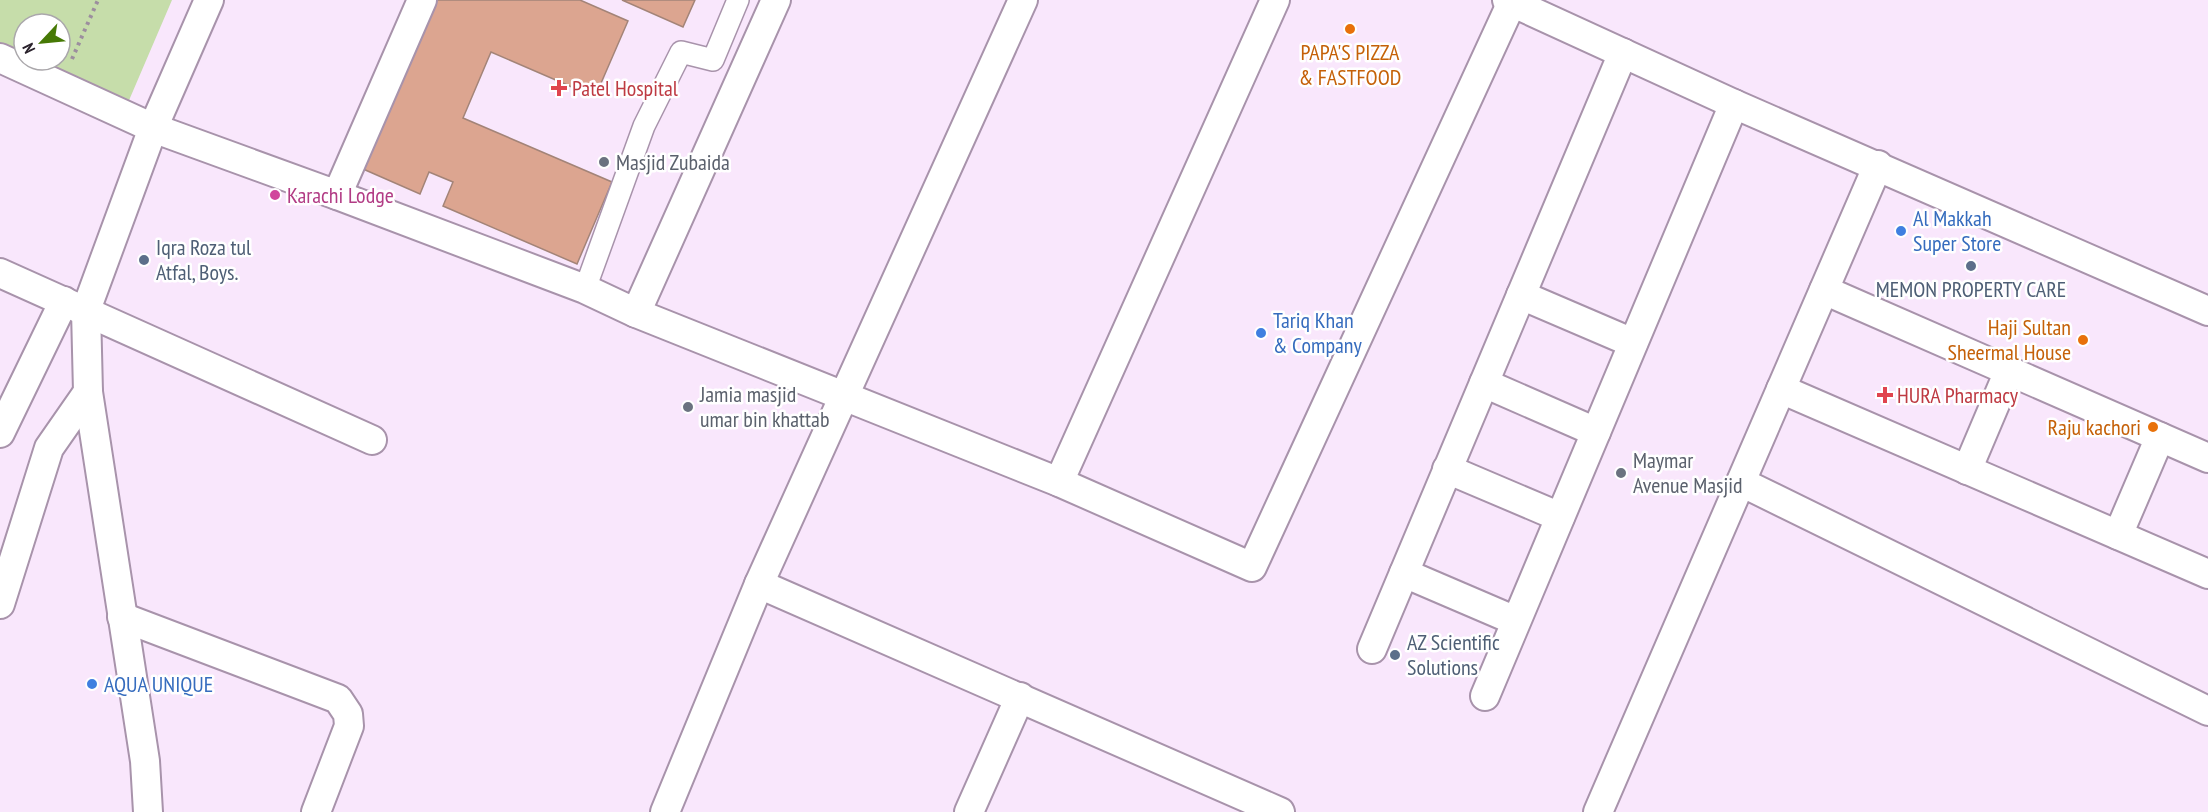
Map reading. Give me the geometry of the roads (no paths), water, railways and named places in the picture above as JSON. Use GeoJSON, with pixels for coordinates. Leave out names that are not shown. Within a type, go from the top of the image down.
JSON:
{"type":"FeatureCollection","features":[{"type":"Feature","properties":{"kind":"street"},"geometry":{"type":"LineString","coordinates":[[0,433],[75,305],[209,0]]}},
{"type":"Feature","properties":{"kind":"street"},"geometry":{"type":"LineString","coordinates":[[337,195],[422,0]]}},
{"type":"Feature","properties":{"kind":"street"},"geometry":{"type":"LineString","coordinates":[[585,289],[644,126],[681,52],[712,60],[738,0]]}},
{"type":"Feature","properties":{"kind":"street"},"geometry":{"type":"LineString","coordinates":[[636,313],[776,0]]}},
{"type":"Feature","properties":{"kind":"street"},"geometry":{"type":"LineString","coordinates":[[665,812],[759,584],[1023,0]]}},
{"type":"Feature","properties":{"kind":"street"},"geometry":{"type":"LineString","coordinates":[[1059,482],[1275,0]]}},
{"type":"Feature","properties":{"kind":"street"},"geometry":{"type":"LineString","coordinates":[[0,58],[153,128],[585,289],[636,313],[1059,482],[1252,567],[1510,1],[1734,104],[2208,311]]}},
{"type":"Feature","properties":{"kind":"street"},"geometry":{"type":"LineString","coordinates":[[1372,649],[1623,53]]}},
{"type":"Feature","properties":{"kind":"street"},"geometry":{"type":"LineString","coordinates":[[1485,696],[1734,104]]}},
{"type":"Feature","properties":{"kind":"street"},"geometry":{"type":"LineString","coordinates":[[1598,812],[1878,165]]}},
{"type":"Feature","properties":{"kind":"street"},"geometry":{"type":"LineString","coordinates":[[0,273],[372,440]]}},
{"type":"Feature","properties":{"kind":"street"},"geometry":{"type":"LineString","coordinates":[[1824,290],[2208,458]]}},
{"type":"Feature","properties":{"kind":"street"},"geometry":{"type":"LineString","coordinates":[[1521,295],[1633,343]]}},
{"type":"Feature","properties":{"kind":"street"},"geometry":{"type":"LineString","coordinates":[[75,305],[145,761],[148,812]]}},
{"type":"Feature","properties":{"kind":"street"},"geometry":{"type":"LineString","coordinates":[[1967,470],[2009,371]]}},
{"type":"Feature","properties":{"kind":"street"},"geometry":{"type":"LineString","coordinates":[[1484,383],[1596,432]]}},
{"type":"Feature","properties":{"kind":"street"},"geometry":{"type":"LineString","coordinates":[[1781,389],[2208,574]]}},
{"type":"Feature","properties":{"kind":"street"},"geometry":{"type":"LineString","coordinates":[[0,604],[49,448],[88,392]]}},
{"type":"Feature","properties":{"kind":"street"},"geometry":{"type":"LineString","coordinates":[[2118,535],[2160,437]]}},
{"type":"Feature","properties":{"kind":"street"},"geometry":{"type":"LineString","coordinates":[[1447,469],[1560,517]]}},
{"type":"Feature","properties":{"kind":"street"},"geometry":{"type":"LineString","coordinates":[[1741,482],[2208,711]]}},
{"type":"Feature","properties":{"kind":"street"},"geometry":{"type":"LineString","coordinates":[[1404,573],[1516,621]]}},
{"type":"Feature","properties":{"kind":"street"},"geometry":{"type":"LineString","coordinates":[[759,584],[1279,812]]}},
{"type":"Feature","properties":{"kind":"street"},"geometry":{"type":"LineString","coordinates":[[122,617],[338,699],[348,714],[350,726],[316,812]]}},
{"type":"Feature","properties":{"kind":"street"},"geometry":{"type":"LineString","coordinates":[[969,812],[1020,697]]}},
{"type":"Feature","properties":{"kind":"place","name":"PAPA'S PIZZA & FASTFOOD"},"geometry":{"type":"Point","coordinates":[1350,29]}},
{"type":"Feature","properties":{"kind":"place","name":"Patel Hospital"},"geometry":{"type":"Point","coordinates":[559,88]}},
{"type":"Feature","properties":{"kind":"place","name":"Masjid Zubaida"},"geometry":{"type":"Point","coordinates":[604,162]}},
{"type":"Feature","properties":{"kind":"place","name":"Karachi Lodge"},"geometry":{"type":"Point","coordinates":[275,195]}},
{"type":"Feature","properties":{"kind":"place","name":"Al Makkah Super Store"},"geometry":{"type":"Point","coordinates":[1901,231]}},
{"type":"Feature","properties":{"kind":"place","name":"Iqra Roza tul Atfal, Boys."},"geometry":{"type":"Point","coordinates":[144,260]}},
{"type":"Feature","properties":{"kind":"place","name":"MEMON PROPERTY CARE"},"geometry":{"type":"Point","coordinates":[1971,266]}},
{"type":"Feature","properties":{"kind":"place","name":"Tariq Khan & Company"},"geometry":{"type":"Point","coordinates":[1261,333]}},
{"type":"Feature","properties":{"kind":"place","name":"Haji Sultan Sheermal House"},"geometry":{"type":"Point","coordinates":[2083,340]}},
{"type":"Feature","properties":{"kind":"place","name":"HURA Pharmacy"},"geometry":{"type":"Point","coordinates":[1885,395]}},
{"type":"Feature","properties":{"kind":"place","name":"Jamia masjid umar bin khattab"},"geometry":{"type":"Point","coordinates":[688,407]}},
{"type":"Feature","properties":{"kind":"place","name":"Raju kachori"},"geometry":{"type":"Point","coordinates":[2153,427]}},
{"type":"Feature","properties":{"kind":"place","name":"Maymar Avenue Masjid"},"geometry":{"type":"Point","coordinates":[1621,473]}},
{"type":"Feature","properties":{"kind":"place","name":"AZ Scientific Solutions"},"geometry":{"type":"Point","coordinates":[1395,655]}},
{"type":"Feature","properties":{"kind":"place","name":"AQUA UNIQUE"},"geometry":{"type":"Point","coordinates":[92,684]}}]}
